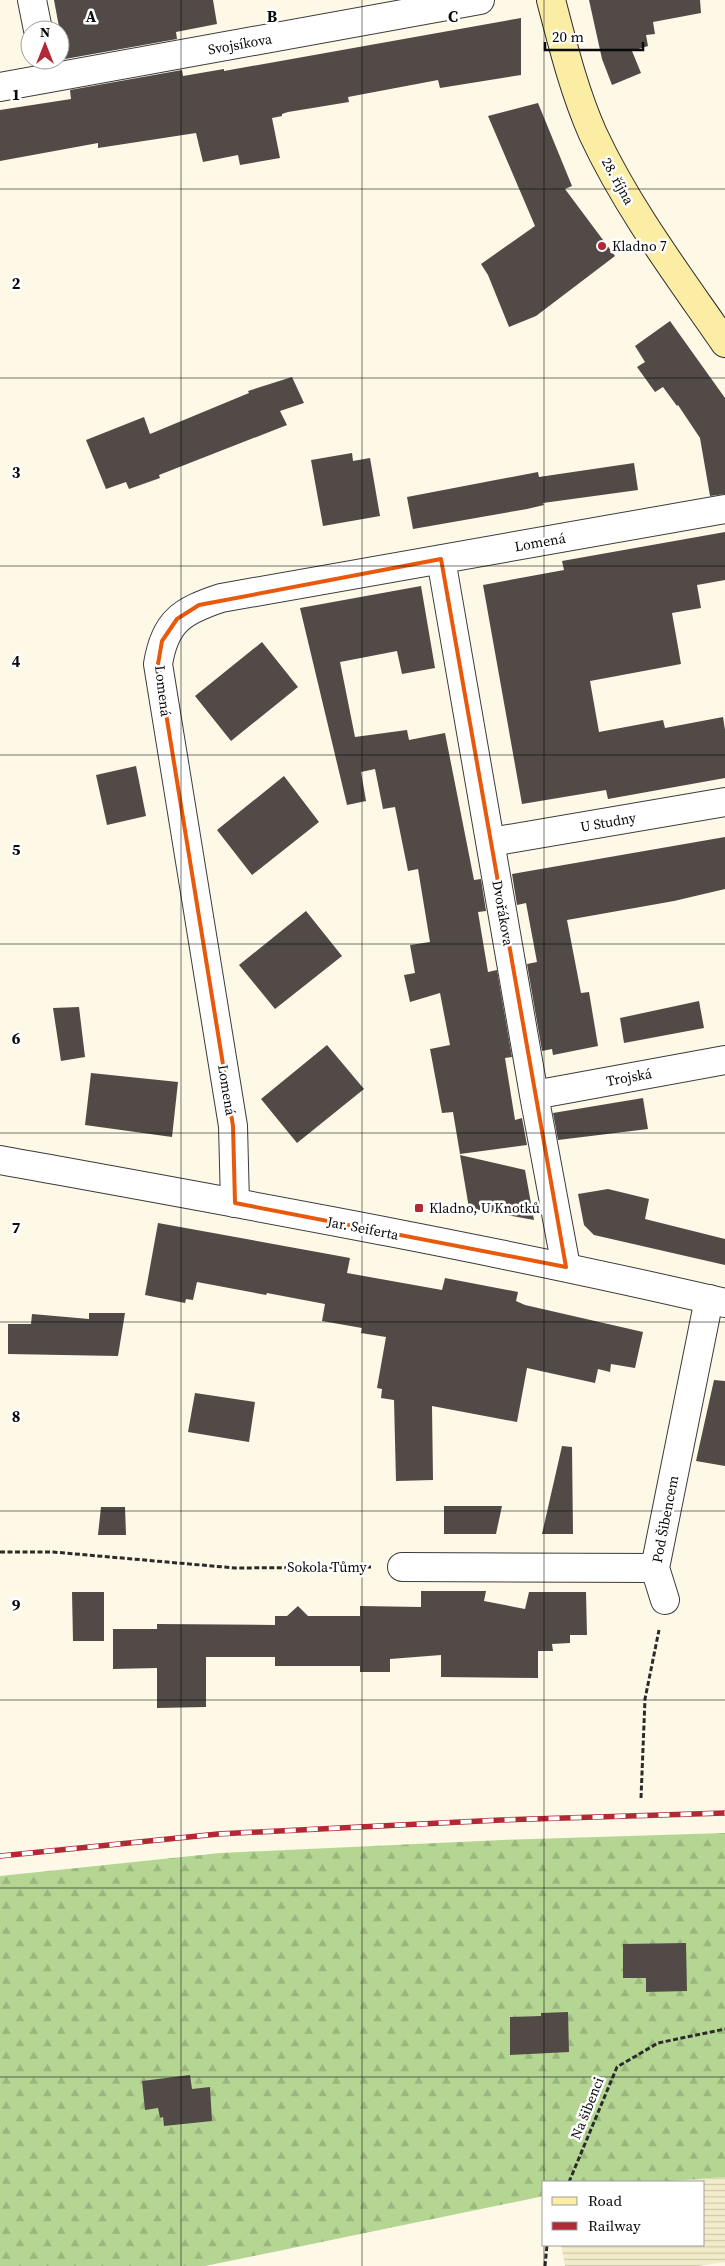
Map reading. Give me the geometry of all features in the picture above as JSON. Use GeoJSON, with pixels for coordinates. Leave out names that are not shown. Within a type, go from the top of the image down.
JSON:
{"type":"FeatureCollection","features":[{"type":"Feature","properties":{"kind":"main road","name":"28. října"},"geometry":{"type":"LineString","coordinates":[[552,0],[577,92],[594,134],[614,175],[632,207],[725,343]]}},
{"type":"Feature","properties":{"kind":"street"},"geometry":{"type":"LineString","coordinates":[[32,0],[36,20]]}},
{"type":"Feature","properties":{"kind":"street","name":"Svojsíkova"},"geometry":{"type":"LineString","coordinates":[[70,65],[480,0]]}},
{"type":"Feature","properties":{"kind":"street","name":"Svojsíkova"},"geometry":{"type":"LineString","coordinates":[[0,87],[42,70]]}},
{"type":"Feature","properties":{"kind":"street","name":"Lomená"},"geometry":{"type":"LineString","coordinates":[[235,1202],[233,1126],[158,664],[162,641],[177,619],[199,605],[221,598],[725,509]]}},
{"type":"Feature","properties":{"kind":"street","name":"Dvořákova"},"geometry":{"type":"LineString","coordinates":[[441,559],[566,1267]]}},
{"type":"Feature","properties":{"kind":"street","name":"U Studny"},"geometry":{"type":"LineString","coordinates":[[491,842],[725,802]]}},
{"type":"Feature","properties":{"kind":"street","name":"Trojská"},"geometry":{"type":"LineString","coordinates":[[534,1094],[725,1060]]}},
{"type":"Feature","properties":{"kind":"street","name":"Jar. Seiferta"},"geometry":{"type":"LineString","coordinates":[[0,1160],[235,1202],[566,1267],[717,1301]]}},
{"type":"Feature","properties":{"kind":"street","name":"Pod Šibencem"},"geometry":{"type":"LineString","coordinates":[[665,1600],[655,1568],[717,1301]]}},
{"type":"Feature","properties":{"kind":"street"},"geometry":{"type":"LineString","coordinates":[[402,1567],[655,1568]]}},
{"type":"Feature","properties":{"kind":"path","name":"Sokola Tůmy"},"geometry":{"type":"LineString","coordinates":[[0,1552],[53,1552],[234,1568],[402,1567]]}},
{"type":"Feature","properties":{"kind":"path"},"geometry":{"type":"LineString","coordinates":[[641,1798],[645,1699],[665,1600]]}},
{"type":"Feature","properties":{"kind":"path","name":"Na šibenci"},"geometry":{"type":"LineString","coordinates":[[569,2181],[616,2067],[658,2044],[725,2029]]}},
{"type":"Feature","properties":{"kind":"path"},"geometry":{"type":"LineString","coordinates":[[545,2266],[547,2246]]}},
{"type":"Feature","properties":{"kind":"highlighted area"},"geometry":{"type":"Polygon","coordinates":[[[441,559],[566,1267],[235,1203],[233,1126],[158,664],[162,641],[177,619],[199,605],[441,559]]]}},
{"type":"Feature","properties":{"kind":"shaded area"},"geometry":{"type":"Polygon","coordinates":[[[725,2177],[725,2262],[698,2266],[565,2266],[561,2246],[705,2246],[705,2181],[673,2181],[725,2177]]]}},
{"type":"Feature","properties":{"kind":"green space"},"geometry":{"type":"Polygon","coordinates":[[[725,1833],[725,2177],[673,2181],[542,2181],[542,2196],[205,2266],[0,2266],[0,1876],[220,1853],[502,1840],[725,1833]]]}},
{"type":"Feature","properties":{"kind":"building"},"geometry":{"type":"Polygon","coordinates":[[[54,0],[213,0],[217,24],[176,32],[177,39],[70,58],[70,20],[58,20],[54,0]]]}},
{"type":"Feature","properties":{"kind":"building"},"geometry":{"type":"Polygon","coordinates":[[[589,0],[700,0],[701,13],[653,22],[655,34],[646,35],[648,46],[632,51],[641,73],[612,85],[602,59],[589,0]]]}},
{"type":"Feature","properties":{"kind":"building"},"geometry":{"type":"Polygon","coordinates":[[[521,18],[521,75],[440,88],[438,80],[348,97],[349,102],[282,114],[282,116],[272,118],[280,158],[240,165],[238,155],[203,162],[196,133],[98,148],[98,143],[0,161],[0,110],[71,99],[70,90],[182,70],[183,76],[224,69],[224,71],[521,18]]]}},
{"type":"Feature","properties":{"kind":"building"},"geometry":{"type":"Polygon","coordinates":[[[538,103],[572,186],[565,189],[615,256],[536,316],[509,327],[488,275],[481,264],[535,226],[488,116],[538,103]]]}},
{"type":"Feature","properties":{"kind":"building"},"geometry":{"type":"Polygon","coordinates":[[[670,321],[725,398],[725,494],[710,496],[700,438],[678,405],[663,387],[655,392],[637,367],[645,362],[635,346],[670,321]]]}},
{"type":"Feature","properties":{"kind":"building"},"geometry":{"type":"Polygon","coordinates":[[[292,377],[304,403],[280,411],[287,425],[159,475],[160,478],[129,489],[126,482],[106,489],[86,440],[144,417],[150,434],[249,393],[248,391],[292,377]]]}},
{"type":"Feature","properties":{"kind":"building"},"geometry":{"type":"Polygon","coordinates":[[[352,453],[353,461],[370,458],[380,516],[323,526],[311,460],[352,453]]]}},
{"type":"Feature","properties":{"kind":"building"},"geometry":{"type":"Polygon","coordinates":[[[634,463],[638,490],[543,503],[544,505],[527,509],[413,529],[407,497],[538,472],[539,477],[634,463]]]}},
{"type":"Feature","properties":{"kind":"building"},"geometry":{"type":"Polygon","coordinates":[[[725,532],[725,580],[697,585],[701,608],[672,613],[681,664],[590,681],[599,732],[663,720],[665,728],[723,717],[725,730],[725,778],[608,799],[606,790],[522,804],[483,585],[564,570],[562,561],[725,532]]]}},
{"type":"Feature","properties":{"kind":"building"},"geometry":{"type":"Polygon","coordinates":[[[421,586],[435,668],[402,674],[397,651],[340,662],[355,737],[407,730],[409,740],[445,733],[474,880],[481,879],[486,911],[478,912],[488,972],[497,970],[512,1057],[505,1058],[515,1120],[522,1118],[527,1145],[460,1154],[453,1112],[442,1113],[430,1049],[450,1045],[440,993],[410,1002],[404,975],[415,973],[410,945],[430,942],[418,869],[408,871],[395,807],[383,809],[375,769],[361,772],[366,801],[347,805],[300,608],[421,586]]]}},
{"type":"Feature","properties":{"kind":"building"},"geometry":{"type":"Polygon","coordinates":[[[262,642],[298,687],[231,741],[195,696],[262,642]]]}},
{"type":"Feature","properties":{"kind":"building"},"geometry":{"type":"Polygon","coordinates":[[[136,766],[146,816],[107,825],[96,775],[136,766]]]}},
{"type":"Feature","properties":{"kind":"building"},"geometry":{"type":"Polygon","coordinates":[[[284,776],[319,822],[252,875],[217,830],[284,776]]]}},
{"type":"Feature","properties":{"kind":"building"},"geometry":{"type":"Polygon","coordinates":[[[725,837],[725,889],[674,901],[567,920],[581,993],[589,992],[598,1046],[553,1055],[552,1049],[542,1051],[527,964],[537,962],[526,903],[517,905],[512,874],[725,837]]]}},
{"type":"Feature","properties":{"kind":"building"},"geometry":{"type":"Polygon","coordinates":[[[306,911],[342,956],[275,1009],[239,965],[306,911]]]}},
{"type":"Feature","properties":{"kind":"building"},"geometry":{"type":"Polygon","coordinates":[[[699,1001],[704,1028],[624,1043],[620,1018],[699,1001]]]}},
{"type":"Feature","properties":{"kind":"building"},"geometry":{"type":"Polygon","coordinates":[[[79,1007],[85,1057],[61,1061],[53,1008],[79,1007]]]}},
{"type":"Feature","properties":{"kind":"building"},"geometry":{"type":"Polygon","coordinates":[[[327,1045],[364,1089],[297,1143],[261,1099],[327,1045]]]}},
{"type":"Feature","properties":{"kind":"building"},"geometry":{"type":"Polygon","coordinates":[[[91,1073],[178,1082],[172,1137],[85,1125],[91,1073]]]}},
{"type":"Feature","properties":{"kind":"building"},"geometry":{"type":"Polygon","coordinates":[[[643,1098],[648,1129],[558,1140],[553,1113],[643,1098]]]}},
{"type":"Feature","properties":{"kind":"building"},"geometry":{"type":"Polygon","coordinates":[[[460,1155],[525,1170],[534,1220],[469,1208],[460,1155]]]}},
{"type":"Feature","properties":{"kind":"building"},"geometry":{"type":"Polygon","coordinates":[[[608,1189],[649,1199],[645,1219],[725,1239],[725,1265],[594,1235],[584,1225],[578,1194],[608,1189]]]}},
{"type":"Feature","properties":{"kind":"building"},"geometry":{"type":"Polygon","coordinates":[[[158,1223],[350,1258],[347,1273],[442,1290],[445,1278],[518,1292],[516,1301],[525,1305],[643,1332],[635,1368],[611,1364],[610,1372],[598,1369],[595,1383],[527,1368],[517,1422],[432,1406],[433,1480],[396,1481],[394,1400],[381,1398],[382,1389],[377,1388],[386,1337],[361,1333],[362,1328],[322,1321],[325,1304],[267,1293],[266,1295],[197,1282],[193,1300],[186,1299],[185,1303],[145,1295],[158,1223]]]}},
{"type":"Feature","properties":{"kind":"building"},"geometry":{"type":"Polygon","coordinates":[[[89,1313],[125,1313],[118,1356],[8,1354],[8,1324],[31,1324],[32,1314],[89,1319],[89,1313]]]}},
{"type":"Feature","properties":{"kind":"building"},"geometry":{"type":"Polygon","coordinates":[[[714,1380],[725,1381],[725,1466],[696,1461],[714,1380]]]}},
{"type":"Feature","properties":{"kind":"building"},"geometry":{"type":"Polygon","coordinates":[[[195,1393],[255,1402],[249,1442],[188,1432],[195,1393]]]}},
{"type":"Feature","properties":{"kind":"building"},"geometry":{"type":"Polygon","coordinates":[[[562,1446],[572,1447],[573,1534],[542,1534],[562,1446]]]}},
{"type":"Feature","properties":{"kind":"building"},"geometry":{"type":"Polygon","coordinates":[[[444,1506],[502,1506],[496,1534],[444,1534],[444,1506]]]}},
{"type":"Feature","properties":{"kind":"building"},"geometry":{"type":"Polygon","coordinates":[[[101,1507],[125,1507],[126,1535],[98,1535],[101,1507]]]}},
{"type":"Feature","properties":{"kind":"building"},"geometry":{"type":"Polygon","coordinates":[[[421,1591],[486,1591],[484,1601],[525,1609],[529,1592],[586,1592],[587,1635],[570,1635],[570,1643],[552,1644],[553,1651],[538,1651],[538,1678],[441,1677],[441,1655],[390,1659],[390,1672],[360,1672],[360,1666],[275,1666],[275,1657],[206,1657],[206,1707],[157,1708],[157,1668],[113,1669],[113,1629],[157,1629],[157,1624],[275,1625],[275,1616],[287,1616],[298,1606],[308,1616],[360,1616],[360,1606],[421,1607],[421,1591]]]}},
{"type":"Feature","properties":{"kind":"building"},"geometry":{"type":"Polygon","coordinates":[[[72,1592],[104,1592],[104,1641],[73,1641],[72,1592]]]}},
{"type":"Feature","properties":{"kind":"building"},"geometry":{"type":"Polygon","coordinates":[[[686,1943],[687,1991],[646,1992],[646,1978],[623,1978],[623,1944],[686,1943]]]}},
{"type":"Feature","properties":{"kind":"building"},"geometry":{"type":"Polygon","coordinates":[[[568,2012],[569,2052],[510,2055],[510,2017],[541,2016],[541,2013],[568,2012]]]}},
{"type":"Feature","properties":{"kind":"building"},"geometry":{"type":"Polygon","coordinates":[[[190,2075],[192,2089],[210,2087],[212,2121],[164,2126],[163,2117],[160,2118],[158,2108],[145,2110],[142,2081],[190,2075]]]}},
{"type":"Feature","properties":{"kind":"railway"},"geometry":{"type":"LineString","coordinates":[[0,1856],[218,1834],[501,1820],[725,1813]]}},
{"type":"Feature","properties":{"kind":"place","name":"Kladno 7"},"geometry":{"type":"Point","coordinates":[602,246]}},
{"type":"Feature","properties":{"kind":"place","name":"Kladno, U Knotků"},"geometry":{"type":"Point","coordinates":[419,1208]}}]}
